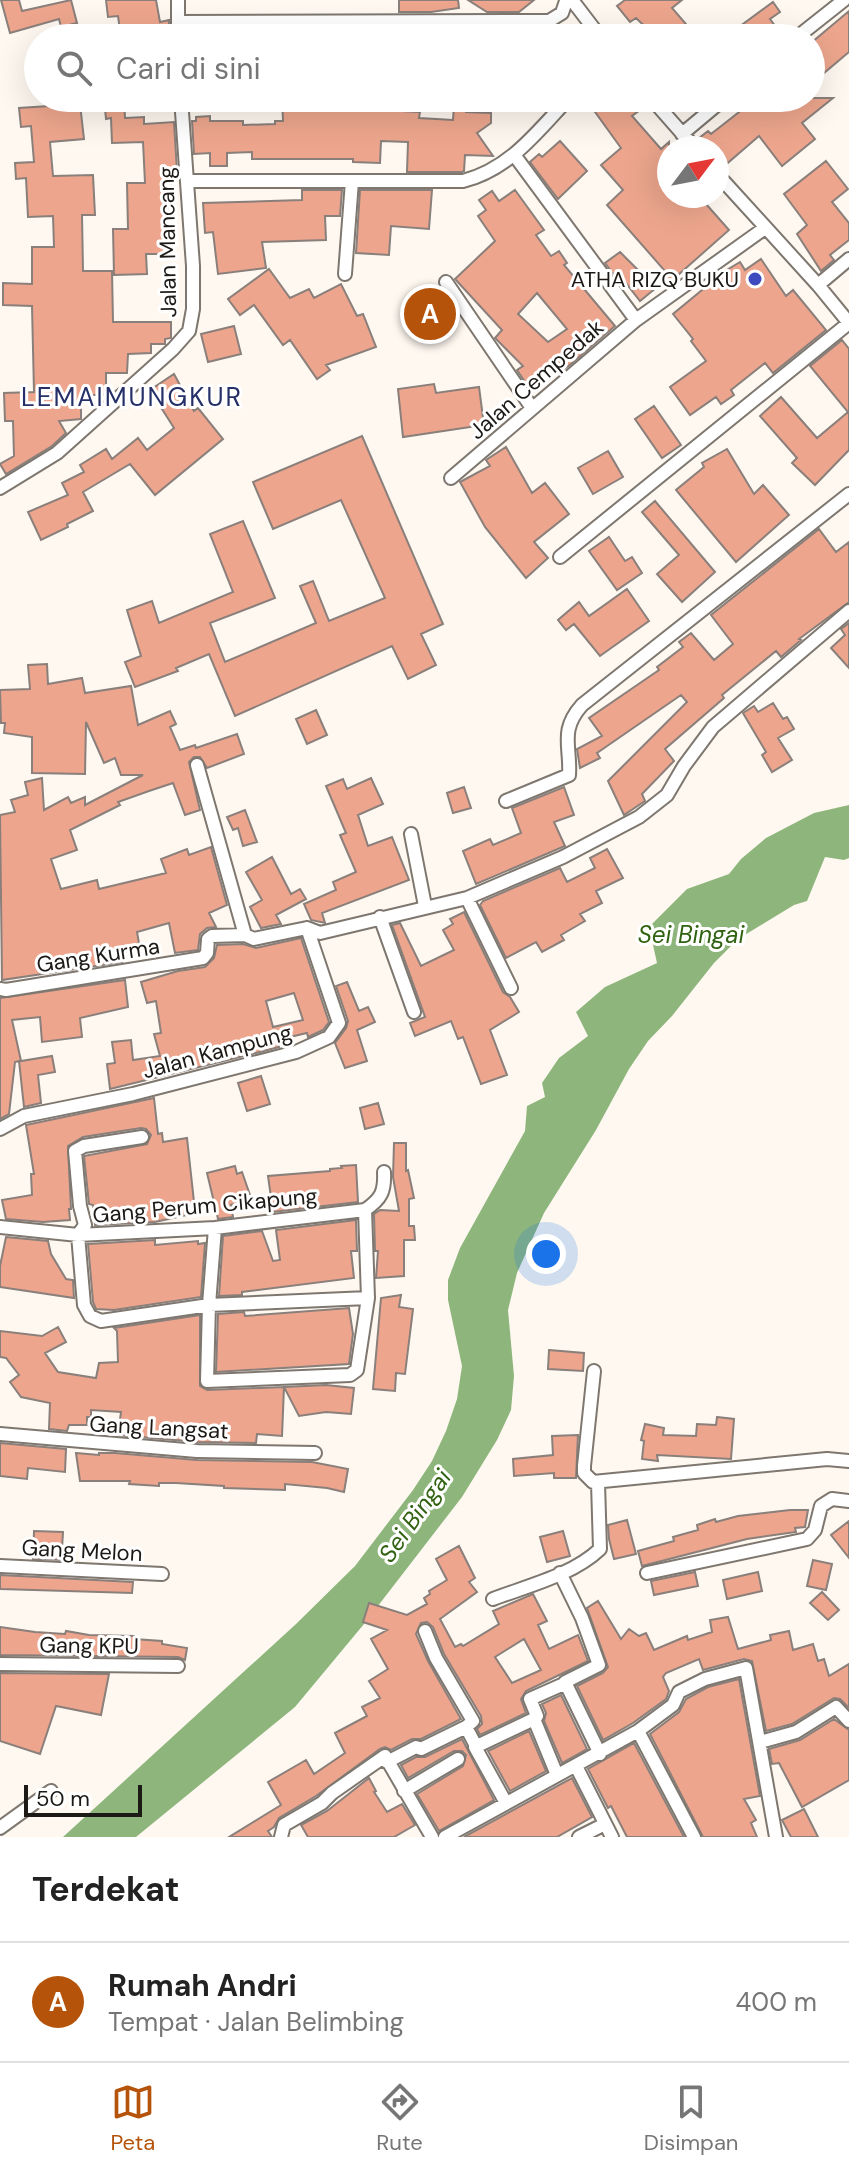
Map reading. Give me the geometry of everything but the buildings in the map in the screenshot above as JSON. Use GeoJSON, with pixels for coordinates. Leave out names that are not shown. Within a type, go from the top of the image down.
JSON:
{"type":"FeatureCollection","features":[{"type":"Feature","properties":{"kind":"street"},"geometry":{"type":"LineString","coordinates":[[178,0],[179,22],[549,21],[562,13],[572,1],[590,24]]}},
{"type":"Feature","properties":{"kind":"street"},"geometry":{"type":"LineString","coordinates":[[814,24],[844,0]]}},
{"type":"Feature","properties":{"kind":"street","name":"Jalan Mancang"},"geometry":{"type":"LineString","coordinates":[[0,488],[57,453],[189,331],[193,309],[193,266],[182,112]]}},
{"type":"Feature","properties":{"kind":"street"},"geometry":{"type":"LineString","coordinates":[[187,181],[463,181],[486,175],[515,156],[556,112]]}},
{"type":"Feature","properties":{"kind":"street"},"geometry":{"type":"LineString","coordinates":[[663,112],[682,134],[708,112]]}},
{"type":"Feature","properties":{"kind":"street"},"geometry":{"type":"LineString","coordinates":[[515,156],[636,320]]}},
{"type":"Feature","properties":{"kind":"street"},"geometry":{"type":"LineString","coordinates":[[345,274],[352,181]]}},
{"type":"Feature","properties":{"kind":"street"},"geometry":{"type":"LineString","coordinates":[[560,557],[849,323],[729,188]]}},
{"type":"Feature","properties":{"kind":"street","name":"Jalan Cempedak"},"geometry":{"type":"LineString","coordinates":[[451,478],[636,320],[765,228]]}},
{"type":"Feature","properties":{"kind":"street"},"geometry":{"type":"LineString","coordinates":[[818,285],[849,259]]}},
{"type":"Feature","properties":{"kind":"street"},"geometry":{"type":"LineString","coordinates":[[446,282],[532,408]]}},
{"type":"Feature","properties":{"kind":"street"},"geometry":{"type":"LineString","coordinates":[[506,801],[566,779],[570,771],[566,746],[571,718],[582,705],[849,494]]}},
{"type":"Feature","properties":{"kind":"street"},"geometry":{"type":"LineString","coordinates":[[197,765],[245,935],[254,939],[307,928],[320,933],[467,898],[563,857],[639,817],[667,795],[713,727],[849,611]]}},
{"type":"Feature","properties":{"kind":"street"},"geometry":{"type":"LineString","coordinates":[[411,834],[425,906]]}},
{"type":"Feature","properties":{"kind":"street"},"geometry":{"type":"LineString","coordinates":[[467,898],[511,988]]}},
{"type":"Feature","properties":{"kind":"street"},"geometry":{"type":"LineString","coordinates":[[380,917],[414,1012]]}},
{"type":"Feature","properties":{"kind":"street","name":"Jalan Kampung"},"geometry":{"type":"LineString","coordinates":[[0,1129],[24,1116],[133,1094],[296,1052],[329,1037],[339,1023],[307,928]]}},
{"type":"Feature","properties":{"kind":"street","name":"Gang Kurma"},"geometry":{"type":"LineString","coordinates":[[0,989],[203,958],[210,936],[245,935]]}},
{"type":"Feature","properties":{"kind":"street"},"geometry":{"type":"LineString","coordinates":[[142,1137],[84,1146],[75,1151],[80,1206],[85,1225],[78,1235],[84,1305],[90,1316],[101,1321],[209,1305],[368,1298]]}},
{"type":"Feature","properties":{"kind":"street"},"geometry":{"type":"LineString","coordinates":[[215,1228],[207,1381],[344,1376],[355,1373],[368,1298],[365,1210],[385,1190],[384,1172]]}},
{"type":"Feature","properties":{"kind":"street","name":"Gang Perum Cikapung"},"geometry":{"type":"LineString","coordinates":[[0,1227],[78,1235],[215,1228],[365,1210]]}},
{"type":"Feature","properties":{"kind":"street"},"geometry":{"type":"LineString","coordinates":[[594,1371],[584,1466],[589,1480],[598,1483],[827,1459],[849,1461]]}},
{"type":"Feature","properties":{"kind":"street","name":"Gang Langsat"},"geometry":{"type":"LineString","coordinates":[[0,1434],[197,1451],[315,1453]]}},
{"type":"Feature","properties":{"kind":"street"},"geometry":{"type":"LineString","coordinates":[[493,1599],[560,1573],[593,1556],[600,1549],[598,1483]]}},
{"type":"Feature","properties":{"kind":"street"},"geometry":{"type":"LineString","coordinates":[[647,1573],[807,1539],[815,1530],[821,1506],[832,1499],[849,1501]]}},
{"type":"Feature","properties":{"kind":"street","name":"Gang Melon"},"geometry":{"type":"LineString","coordinates":[[0,1566],[162,1574]]}},
{"type":"Feature","properties":{"kind":"street"},"geometry":{"type":"LineString","coordinates":[[476,1746],[534,1719],[537,1716],[530,1699],[599,1665],[582,1618],[560,1573]]}},
{"type":"Feature","properties":{"kind":"street"},"geometry":{"type":"LineString","coordinates":[[387,1762],[416,1747],[421,1749],[473,1721],[440,1666],[425,1631]]}},
{"type":"Feature","properties":{"kind":"street","name":"Gang KPU"},"geometry":{"type":"LineString","coordinates":[[0,1664],[178,1666]]}},
{"type":"Feature","properties":{"kind":"street"},"geometry":{"type":"LineString","coordinates":[[445,1837],[638,1731],[673,1705],[679,1692],[705,1679],[746,1668],[776,1837]]}},
{"type":"Feature","properties":{"kind":"street"},"geometry":{"type":"LineString","coordinates":[[566,1683],[600,1754]]}},
{"type":"Feature","properties":{"kind":"street"},"geometry":{"type":"LineString","coordinates":[[760,1742],[796,1732],[836,1707],[849,1721]]}},
{"type":"Feature","properties":{"kind":"street"},"geometry":{"type":"LineString","coordinates":[[534,1719],[557,1775]]}},
{"type":"Feature","properties":{"kind":"street"},"geometry":{"type":"LineString","coordinates":[[466,1727],[506,1803]]}},
{"type":"Feature","properties":{"kind":"street"},"geometry":{"type":"LineString","coordinates":[[638,1731],[694,1837]]}},
{"type":"Feature","properties":{"kind":"street"},"geometry":{"type":"LineString","coordinates":[[281,1837],[284,1825],[322,1803],[385,1756],[432,1837]]}},
{"type":"Feature","properties":{"kind":"street"},"geometry":{"type":"LineString","coordinates":[[404,1791],[458,1759]]}},
{"type":"Feature","properties":{"kind":"street"},"geometry":{"type":"LineString","coordinates":[[576,1766],[612,1837]]}},
{"type":"Feature","properties":{"kind":"street"},"geometry":{"type":"LineString","coordinates":[[0,1828],[51,1791]]}},
{"type":"Feature","properties":{"kind":"street"},"geometry":{"type":"LineString","coordinates":[[579,1837],[605,1824]]}},
{"type":"Feature","properties":{"kind":"water","name":"Sei Bingai"},"geometry":{"type":"Polygon","coordinates":[[[849,805],[849,858],[825,857],[807,901],[794,905],[738,939],[714,963],[648,1041],[544,1213],[517,1273],[508,1310],[514,1376],[511,1410],[497,1440],[462,1497],[295,1707],[136,1837],[63,1837],[355,1566],[432,1461],[457,1399],[462,1366],[448,1300],[448,1280],[460,1248],[525,1131],[527,1106],[545,1097],[542,1083],[559,1058],[588,1036],[576,1012],[605,987],[657,963],[649,927],[687,889],[729,874],[766,838],[814,813],[849,805]]]}},
{"type":"Feature","properties":{"kind":"place","name":"ATHA RIZQ BUKU"},"geometry":{"type":"Point","coordinates":[755,279]}},
{"type":"Feature","properties":{"kind":"place","name":"Rumah Andri"},"geometry":{"type":"Point","coordinates":[430,314]}},
{"type":"Feature","properties":{"kind":"district","name":"LEMAIMUNGKUR"},"geometry":{"type":"Point","coordinates":[132,397]}}]}
